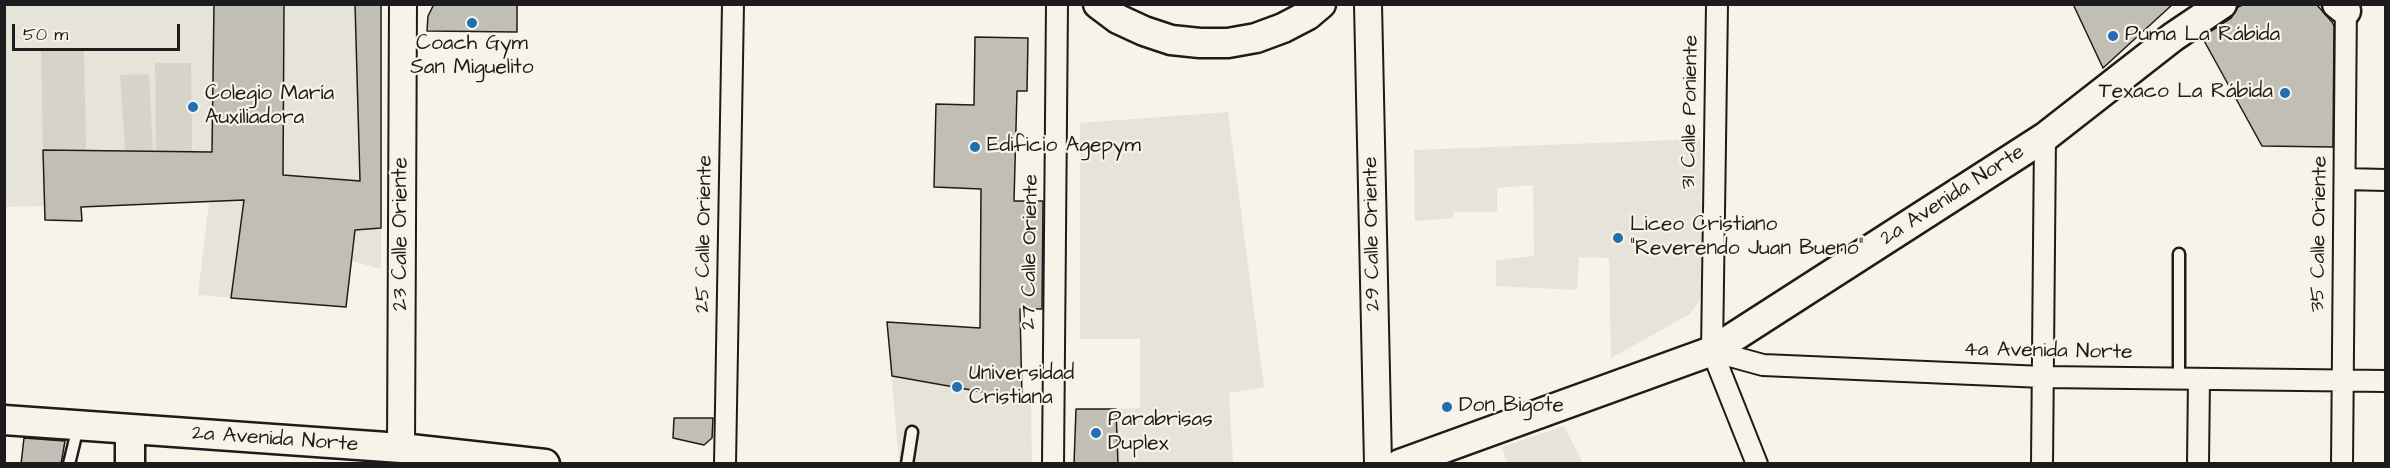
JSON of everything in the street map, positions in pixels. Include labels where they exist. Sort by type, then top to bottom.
[{"type":"main road","points":[[1098,4],[1118,19],[1171,40],[1228,43],[1256,38],[1283,28],[1308,15],[1321,4]]},
{"type":"main road","name":"2a Avenida Norte","points":[[1400,464],[1712,351],[2045,137],[2214,7]]},
{"type":"main road","name":"2a Avenida Norte","points":[[4,420],[401,456],[545,464]]},
{"type":"main road","points":[[130,430],[130,464]]},
{"type":"street","name":"23 Calle Oriente","points":[[401,456],[403,4]]},
{"type":"street","name":"25 Calle Oriente","points":[[725,464],[734,4]]},
{"type":"street","name":"27 Calle Oriente","points":[[1053,464],[1057,4]]},
{"type":"street","name":"29 Calle Oriente","points":[[1368,4],[1378,464]]},
{"type":"street","name":"31 Calle Poniente","points":[[1717,4],[1712,351],[1757,464]]},
{"type":"street","name":"35 Calle Oriente","points":[[2342,464],[2345,179],[2343,7]]},
{"type":"street","points":[[2042,464],[2045,137]]},
{"type":"street","points":[[2345,179],[2385,180]]},
{"type":"street","name":"4a Avenida Norte","points":[[1712,351],[1763,365],[2043,377],[2385,381]]},
{"type":"street","points":[[2198,464],[2199,379]]},
{"type":"lane","points":[[2179,254],[2179,379]]},
{"type":"lane","points":[[69,464],[78,427]]},
{"type":"lane","points":[[907,464],[912,432]]},
{"type":"shaded area","name":"Colegio María Auxiliadora","points":[[4,5],[381,5],[381,269],[352,261],[346,307],[198,295],[209,202],[81,206],[82,221],[45,220],[44,206],[5,207]]},
{"type":"shaded area","points":[[41,48],[84,48],[86,150],[43,149]]},
{"type":"shaded area","points":[[155,63],[191,63],[192,151],[156,151]]},
{"type":"shaded area","points":[[149,74],[153,151],[125,150],[120,75]]},
{"type":"shaded area","points":[[1228,112],[1264,387],[1229,393],[1233,463],[1118,463],[1116,409],[1140,408],[1140,339],[1080,339],[1080,123]]},
{"type":"shaded area","name":"Liceo Cristiano \"Reverendo Juan Bueno\"","points":[[1701,139],[1702,289],[1699,301],[1690,314],[1611,358],[1609,258],[1579,257],[1577,290],[1496,286],[1496,260],[1534,256],[1533,185],[1497,188],[1497,212],[1454,212],[1453,218],[1415,221],[1414,150]]},
{"type":"shaded area","name":"Universidad Cristiana","points":[[887,322],[1020,331],[1022,399],[1031,402],[1032,463],[899,463]]},
{"type":"shaded area","points":[[1564,426],[1583,463],[1507,463],[1502,447]]},
{"type":"building","points":[[214,4],[284,4],[283,175],[360,181],[355,4],[381,4],[381,228],[355,230],[346,307],[231,298],[244,200],[81,207],[82,221],[45,220],[43,150],[212,152]]},
{"type":"building","name":"Coach Gym San Miguelito","points":[[434,4],[517,4],[517,32],[427,31],[428,16]]},
{"type":"building","name":"Puma La Rábida","points":[[2073,4],[2173,4],[2103,68]]},
{"type":"building","name":"Texaco La Rábida","points":[[2245,4],[2316,4],[2332,22],[2334,26],[2333,147],[2262,146],[2202,37],[2231,18],[2238,7]]},
{"type":"building","points":[[975,37],[1028,38],[1027,91],[1017,91],[1014,201],[1043,201],[1042,309],[1020,309],[1022,399],[892,376],[887,322],[980,328],[981,189],[934,187],[936,104],[974,105]]},
{"type":"building","name":"Parabrisas Duplex","points":[[1076,409],[1116,409],[1118,464],[1074,464]]},
{"type":"building","points":[[674,418],[713,418],[712,438],[704,445],[673,438]]},
{"type":"building","points":[[24,438],[65,441],[61,464],[21,464]]},
{"type":"place","name":"Coach Gym San Miguelito","points":[[472,23]]},
{"type":"place","name":"Puma La Rábida","points":[[2113,36]]},
{"type":"place","name":"Texaco La Rábida","points":[[2285,93]]},
{"type":"place","name":"Colegio María Auxiliadora","points":[[193,107]]},
{"type":"place","name":"Edificio Agepym","points":[[975,147]]},
{"type":"place","name":"Liceo Cristiano \"Reverendo Juan Bueno\"","points":[[1618,238]]},
{"type":"place","name":"Universidad Cristiana","points":[[957,387]]},
{"type":"place","name":"Don Bigote","points":[[1447,407]]},
{"type":"place","name":"Parabrisas Duplex","points":[[1096,433]]}]
